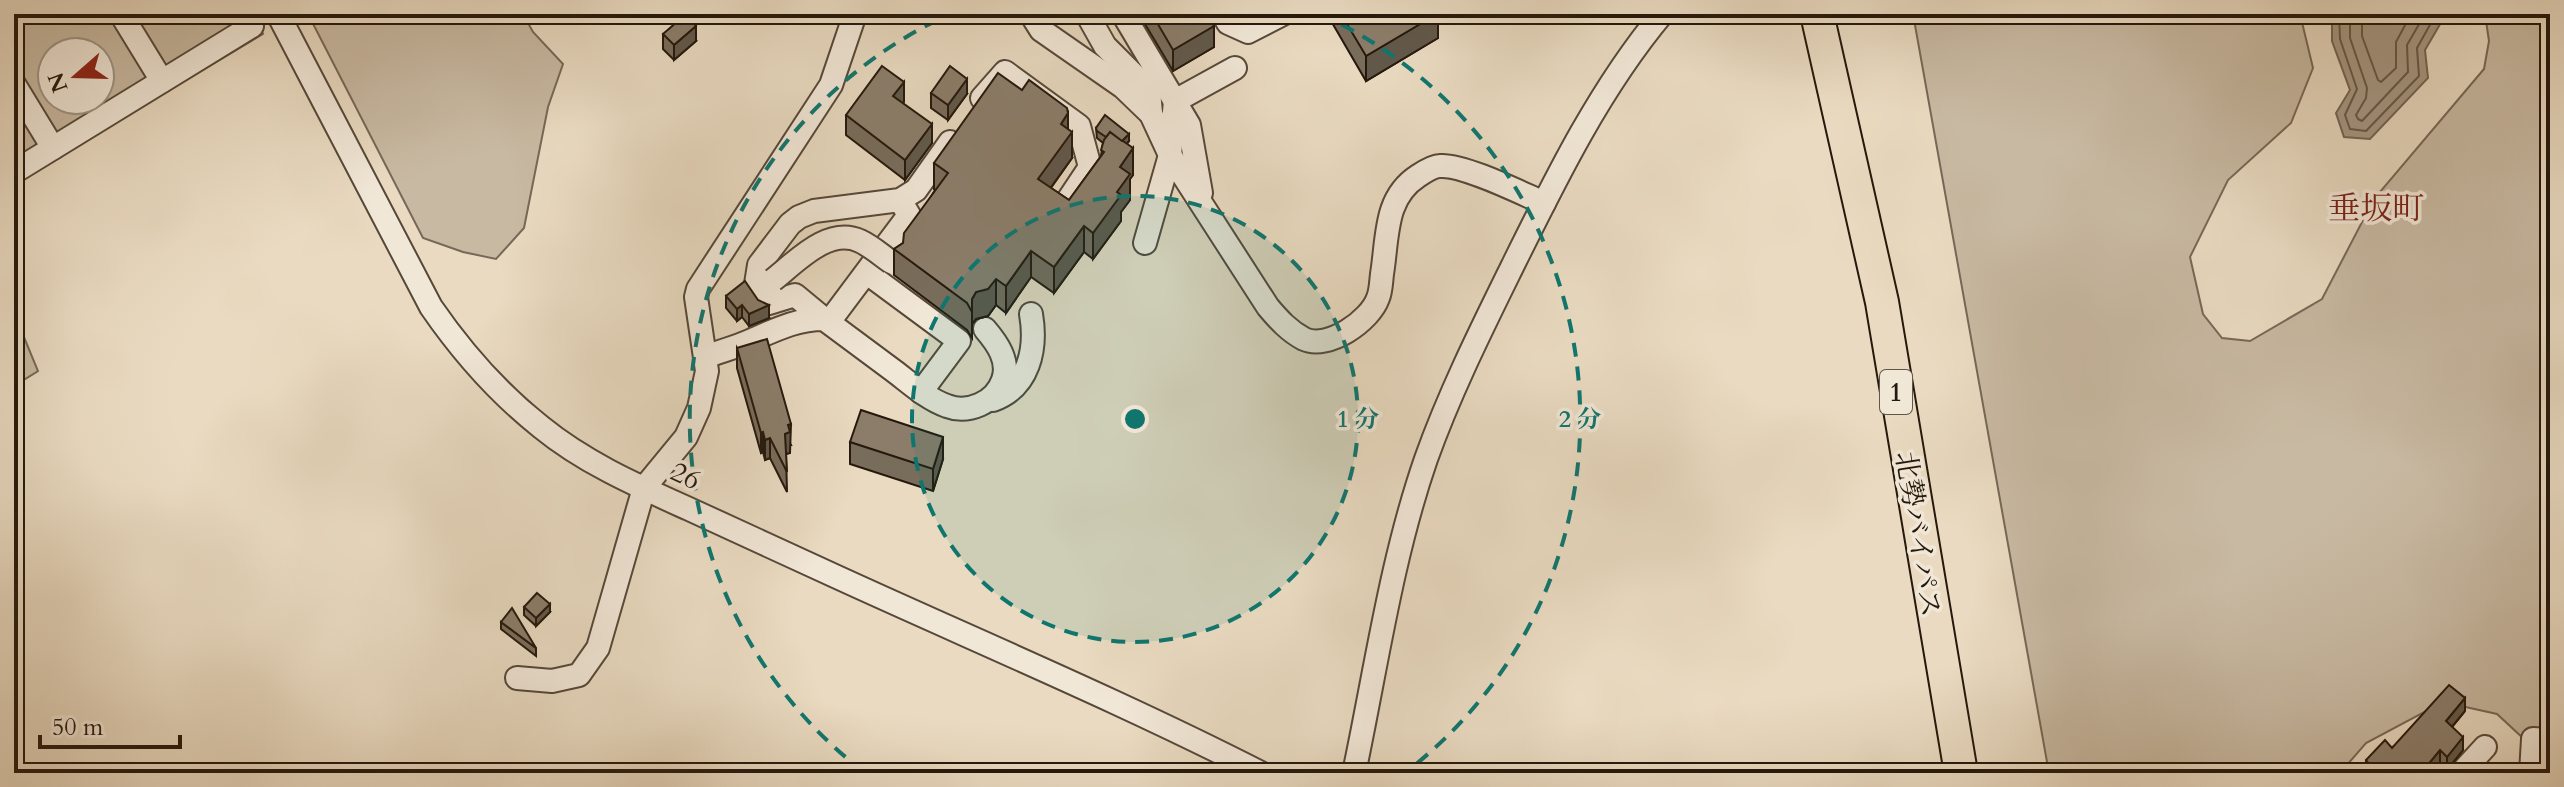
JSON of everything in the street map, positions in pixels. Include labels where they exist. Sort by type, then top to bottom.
[{"type":"highway","name":"北勢バイパス","points":[[1817,14],[1882,302],[1961,773]]},
{"type":"street","points":[[121,14],[162,81]]},
{"type":"street","points":[[14,172],[252,26],[246,14]]},
{"type":"street","name":"26","points":[[278,14],[418,284],[453,340],[496,387],[541,428],[581,455],[644,488],[1076,683],[1261,773]]},
{"type":"street","points":[[517,678],[552,681],[579,675],[598,648],[644,488],[686,437],[699,408],[707,371],[696,297],[698,289],[831,85],[855,14]]},
{"type":"street","points":[[1031,14],[1041,30],[1123,87],[1151,114]]},
{"type":"street","points":[[1087,14],[1105,46],[1149,90],[1151,114],[1170,155],[1268,307],[1284,326],[1307,341],[1349,332],[1367,316],[1379,298],[1393,204],[1406,184],[1424,172],[1440,166],[1472,173],[1544,203]]},
{"type":"street","points":[[1110,14],[1148,56]]},
{"type":"street","points":[[1123,14],[1189,125],[1203,204]]},
{"type":"street","points":[[1223,14],[1228,23],[1248,32],[1283,14]]},
{"type":"street","points":[[1354,773],[1400,548],[1426,460],[1464,364],[1544,203],[1599,103],[1641,38],[1662,14]]},
{"type":"street","points":[[1175,101],[1235,68]]},
{"type":"street","points":[[891,262],[857,239],[843,237],[816,246],[766,286],[756,284],[759,265],[790,224],[799,217],[814,211],[900,200],[916,190],[984,94],[1005,72],[1079,126],[1090,167],[1068,200]]},
{"type":"street","points":[[14,84],[53,148]]},
{"type":"street","points":[[1145,243],[1170,155],[1175,101]]},
{"type":"street","points":[[826,320],[867,273],[909,215],[900,200]]},
{"type":"street","points":[[867,273],[959,341],[921,392]]},
{"type":"street","points":[[766,286],[769,303],[795,295],[921,392],[961,409],[985,403],[1014,389],[1028,369],[1033,324],[1031,314]]},
{"type":"street","points":[[705,357],[782,326],[810,319],[826,320]]},
{"type":"street","points":[[985,329],[996,342],[1004,369],[1003,380],[985,403]]},
{"type":"street","points":[[2531,773],[2533,739],[2550,740]]},
{"type":"street","points":[[2461,773],[2485,747]]},
{"type":"shaded area","points":[[14,14],[252,14],[263,34],[14,183]]},
{"type":"shaded area","points":[[308,14],[523,14],[533,32],[563,64],[548,107],[524,228],[496,259],[423,238]]},
{"type":"shaded area","points":[[1913,14],[2300,14],[2313,68],[2291,123],[2228,180],[2190,257],[2203,314],[2222,338],[2250,341],[2322,299],[2374,199],[2484,69],[2489,41],[2485,14],[2550,14],[2550,754],[2539,753],[2497,714],[2443,702],[2366,743],[2340,773],[2049,773]]},
{"type":"shaded area","points":[[14,313],[38,371],[14,386]]},
{"type":"water","points":[[2332,14],[2446,14],[2425,50],[2428,78],[2370,139],[2344,137],[2336,113],[2350,90],[2332,41]]},
{"type":"building","points":[[686,14],[696,26],[674,45],[663,34]]},
{"type":"building","points":[[1152,14],[1206,14],[1214,26],[1173,50]]},
{"type":"building","points":[[1341,14],[1437,14],[1366,56]]},
{"type":"building","points":[[882,66],[904,82],[893,96],[932,124],[905,160],[846,115]]},
{"type":"building","points":[[950,66],[967,79],[948,105],[931,93]]},
{"type":"building","points":[[998,73],[1022,90],[1029,80],[1067,108],[1068,113],[1061,124],[1072,132],[1038,179],[1069,200],[1104,152],[1101,150],[1104,140],[1110,132],[1133,148],[1120,167],[1130,174],[1117,192],[1121,195],[1093,233],[1084,226],[1054,267],[1031,251],[1006,286],[996,279],[988,289],[976,292],[972,299],[972,312],[967,303],[894,249],[903,243],[904,233],[948,173],[934,163]]},
{"type":"building","points":[[1105,115],[1129,134],[1122,141],[1110,132],[1106,137],[1097,131]]},
{"type":"building","points":[[745,281],[758,300],[769,305],[749,314],[742,305],[737,309],[726,296]]},
{"type":"building","points":[[767,339],[791,424],[788,425],[790,432],[785,434],[787,472],[770,438],[765,440],[761,433],[737,348]]},
{"type":"building","points":[[861,410],[943,437],[933,469],[850,442]]},
{"type":"building","points":[[537,593],[550,604],[536,618],[524,607]]},
{"type":"building","points":[[512,608],[536,648],[501,622]]},
{"type":"building","points":[[2449,685],[2465,698],[2446,721],[2463,737],[2447,757],[2440,750],[2421,773],[2367,773],[2370,765],[2366,760],[2385,740],[2392,748]]},
{"type":"district","name":"垂坂町","points":[[2376,208]]}]
